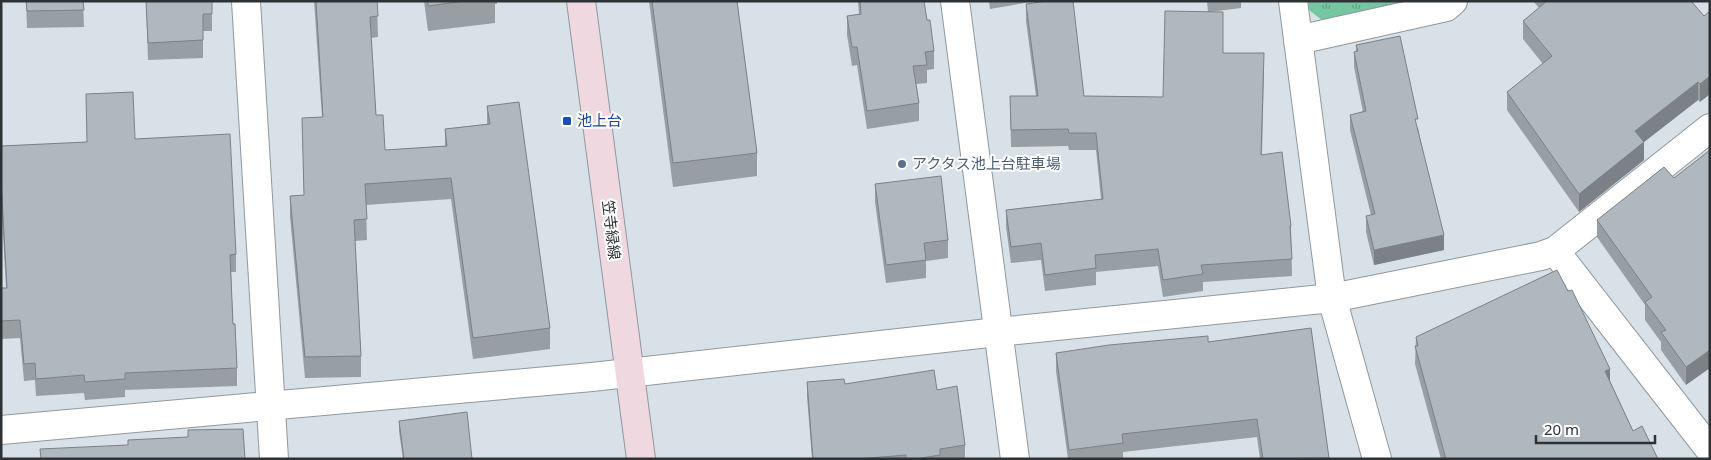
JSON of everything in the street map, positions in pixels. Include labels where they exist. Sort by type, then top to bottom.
[{"type":"street","points":[[246,1],[274,459]]},
{"type":"street","name":"笠寺緑線","points":[[581,1],[641,459]]},
{"type":"street","points":[[954,1],[1015,459]]},
{"type":"street","points":[[1293,1],[1332,298],[1377,459]]},
{"type":"street","points":[[1298,40],[1446,7],[1453,1]]},
{"type":"street","points":[[1,430],[629,372],[1332,298],[1541,256],[1555,251],[1710,128]]},
{"type":"street","points":[[1555,251],[1710,450]]},
{"type":"green space","points":[[1308,1],[1428,1],[1327,24],[1309,10]]},
{"type":"building","points":[[26,1],[83,1],[84,10],[27,11]]},
{"type":"building","points":[[146,1],[212,1],[212,14],[203,14],[203,40],[148,43]]},
{"type":"building","points":[[316,1],[377,1],[378,16],[370,17],[376,115],[383,115],[385,150],[447,146],[445,129],[490,124],[487,106],[519,102],[550,328],[473,338],[451,178],[365,184],[367,219],[354,220],[361,356],[305,357],[290,196],[304,195],[302,118],[323,117]]},
{"type":"building","points":[[428,1],[464,1],[428,6]]},
{"type":"building","points":[[652,1],[737,1],[757,153],[673,163]]},
{"type":"building","points":[[860,1],[924,1],[927,20],[930,20],[934,51],[925,52],[927,65],[913,66],[919,103],[867,111],[857,47],[852,47],[847,16],[861,14]]},
{"type":"building","points":[[1047,1],[1073,1],[1084,96],[1163,97],[1165,11],[1223,12],[1223,53],[1264,53],[1261,155],[1282,152],[1291,226],[1292,259],[1201,265],[1203,274],[1163,280],[1158,249],[1095,255],[1096,268],[1045,275],[1041,243],[1011,247],[1006,210],[1103,199],[1096,133],[1069,133],[1068,129],[1011,130],[1010,96],[1038,96],[1026,4]]},
{"type":"building","points":[[1547,1],[1691,1],[1704,16],[1710,11],[1710,76],[1700,84],[1698,82],[1635,131],[1644,142],[1579,194],[1507,92],[1552,56],[1523,21]]},
{"type":"building","points":[[1400,36],[1418,119],[1415,119],[1444,235],[1374,250],[1366,216],[1375,214],[1350,115],[1366,111],[1354,52],[1358,51],[1356,45]]},
{"type":"building","points":[[133,92],[135,139],[230,134],[236,254],[230,255],[237,368],[125,373],[125,379],[85,382],[84,375],[36,379],[35,363],[24,364],[20,320],[1,321],[1,288],[7,288],[1,146],[87,142],[86,94]]},
{"type":"building","points":[[1710,150],[1710,350],[1686,367],[1661,332],[1666,330],[1645,302],[1652,297],[1597,220],[1664,167],[1674,178]]},
{"type":"building","points":[[941,176],[948,240],[924,243],[926,260],[886,265],[875,184]]},
{"type":"building","points":[[1557,270],[1568,291],[1572,290],[1610,369],[1605,371],[1633,431],[1642,426],[1658,459],[1446,459],[1415,346],[1418,346],[1416,337]]},
{"type":"building","points":[[1311,328],[1329,458],[1263,459],[1257,419],[1122,434],[1123,443],[1069,450],[1056,353],[1109,345],[1208,336],[1208,342]]},
{"type":"building","points":[[934,370],[937,390],[957,386],[965,445],[940,449],[940,455],[915,459],[906,459],[906,455],[857,459],[813,459],[807,382],[844,379],[845,384]]},
{"type":"building","points":[[467,412],[472,459],[404,459],[399,421]]},
{"type":"building","points":[[243,429],[245,459],[41,459],[40,449],[128,445],[128,440],[188,437],[188,430]]},
{"type":"place","name":"池上台","points":[[567,121]]},
{"type":"place","name":"アクタス池上台駐車場","points":[[902,164]]}]
